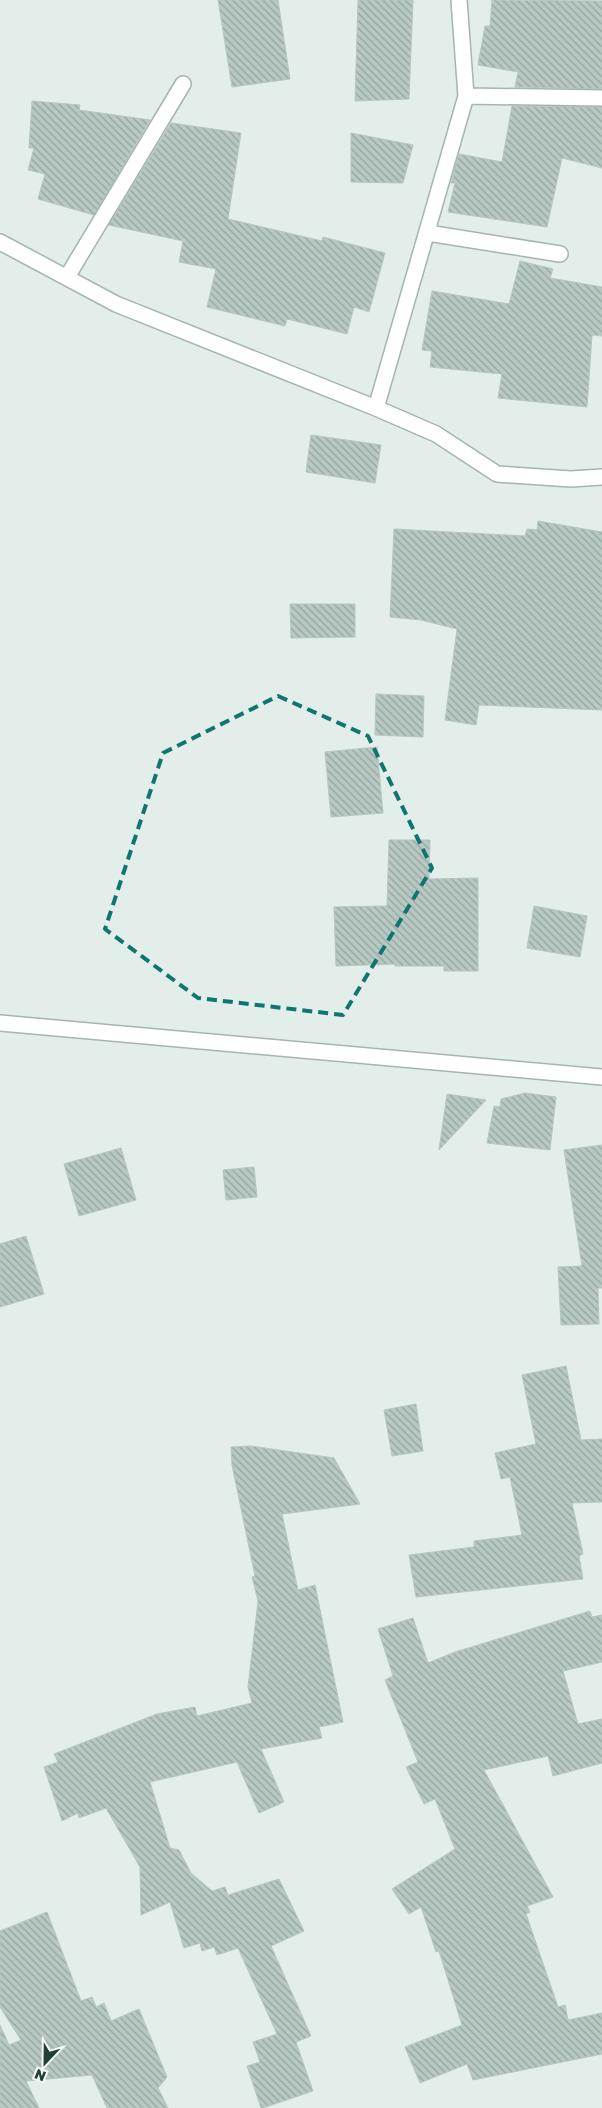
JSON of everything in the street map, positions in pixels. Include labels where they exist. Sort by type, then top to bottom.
[{"type":"street","points":[[376,408],[466,96],[459,0]]},
{"type":"street","points":[[67,277],[183,84]]},
{"type":"street","points":[[466,96],[602,98]]},
{"type":"street","points":[[428,233],[560,254]]},
{"type":"street","points":[[0,242],[116,304],[376,408],[436,434],[497,474],[571,479],[602,477]]},
{"type":"street","points":[[0,1023],[602,1077]]},
{"type":"highlighted area","points":[[278,696],[368,736],[432,868],[343,1015],[198,998],[105,929],[163,753]]},
{"type":"building","points":[[218,0],[278,0],[290,79],[232,87]]},
{"type":"building","points":[[358,0],[413,0],[409,99],[355,101]]},
{"type":"building","points":[[492,0],[602,1],[602,89],[515,87],[518,72],[478,65],[485,26],[490,26]]},
{"type":"building","points":[[32,101],[80,105],[79,110],[150,120],[94,215],[38,199],[45,174],[28,170],[34,148],[29,148]]},
{"type":"building","points":[[512,106],[602,107],[602,168],[562,158],[547,227],[448,212],[455,183],[451,183],[459,154],[502,162]]},
{"type":"building","points":[[171,123],[241,133],[228,219],[322,241],[323,237],[385,253],[369,312],[354,307],[347,334],[287,319],[285,326],[207,307],[216,269],[179,262],[183,241],[109,225]]},
{"type":"building","points":[[351,133],[413,145],[403,183],[351,182]]},
{"type":"building","points":[[520,261],[553,269],[550,278],[602,287],[602,336],[592,335],[587,407],[498,398],[502,374],[430,367],[432,351],[422,350],[432,291],[509,304]]},
{"type":"building","points":[[311,435],[381,445],[375,483],[306,472]]},
{"type":"building","points":[[538,521],[602,532],[602,710],[479,705],[476,725],[445,720],[457,629],[421,620],[390,617],[394,529],[525,536],[527,529],[537,530]]},
{"type":"building","points":[[290,604],[355,604],[355,637],[291,638]]},
{"type":"building","points":[[376,694],[424,696],[423,737],[375,735]]},
{"type":"building","points":[[377,747],[383,813],[331,817],[325,752]]},
{"type":"building","points":[[389,840],[430,840],[429,879],[478,878],[478,971],[444,971],[444,966],[395,966],[395,964],[336,966],[334,907],[387,906]]},
{"type":"building","points":[[534,906],[587,916],[580,957],[527,948]]},
{"type":"building","points":[[525,1093],[556,1097],[550,1150],[487,1143],[494,1106],[500,1107],[501,1099]]},
{"type":"building","points":[[447,1094],[486,1100],[439,1150]]},
{"type":"building","points":[[602,1145],[602,1288],[598,1288],[599,1324],[561,1325],[558,1267],[582,1266],[564,1150]]},
{"type":"building","points":[[121,1148],[136,1200],[79,1216],[64,1164]]},
{"type":"building","points":[[254,1167],[257,1197],[226,1200],[223,1170]]},
{"type":"building","points":[[26,1236],[44,1294],[0,1307],[0,1244]]},
{"type":"building","points":[[566,1366],[581,1440],[602,1439],[602,1502],[572,1503],[583,1554],[579,1556],[583,1579],[416,1597],[409,1555],[474,1547],[474,1541],[522,1535],[510,1477],[501,1479],[495,1453],[536,1444],[522,1375]]},
{"type":"building","points":[[416,1404],[423,1451],[392,1456],[384,1410]]},
{"type":"building","points":[[251,1446],[334,1458],[360,1504],[282,1514],[298,1590],[315,1585],[343,1722],[319,1727],[322,1738],[261,1749],[284,1802],[259,1813],[237,1762],[150,1782],[170,1848],[179,1850],[191,1873],[212,1891],[225,1887],[228,1895],[279,1879],[304,1931],[271,1946],[311,2036],[296,2042],[313,2091],[263,2108],[261,2108],[247,2066],[260,2062],[253,2042],[277,2034],[238,1948],[217,1955],[214,1947],[202,1951],[200,1943],[184,1948],[170,1902],[141,1915],[140,1867],[106,1808],[79,1818],[78,1813],[62,1821],[44,1767],[58,1762],[54,1754],[157,1714],[195,1707],[197,1716],[252,1703],[248,1687],[258,1601],[252,1577],[255,1576],[232,1465],[231,1447]]},
{"type":"building","points":[[590,1611],[592,1617],[602,1615],[602,1662],[563,1671],[578,1724],[602,1719],[602,1763],[553,1776],[548,1756],[484,1770],[553,1897],[527,1906],[530,1912],[526,1914],[558,2007],[565,2005],[568,2020],[602,2013],[602,2054],[473,2080],[467,2064],[420,2083],[405,2047],[462,2025],[439,1951],[436,1952],[421,1907],[409,1914],[392,1889],[455,1849],[435,1799],[424,1804],[406,1767],[418,1762],[385,1680],[393,1676],[378,1629],[413,1618],[428,1663],[455,1652]]},
{"type":"building","points":[[47,1912],[81,2001],[92,1997],[96,2007],[104,2003],[111,2021],[139,2009],[167,2077],[158,2088],[168,2108],[107,2108],[92,2075],[26,2081],[39,2108],[0,2108],[0,2025],[9,2045],[21,2040],[0,2007],[0,1931]]}]
